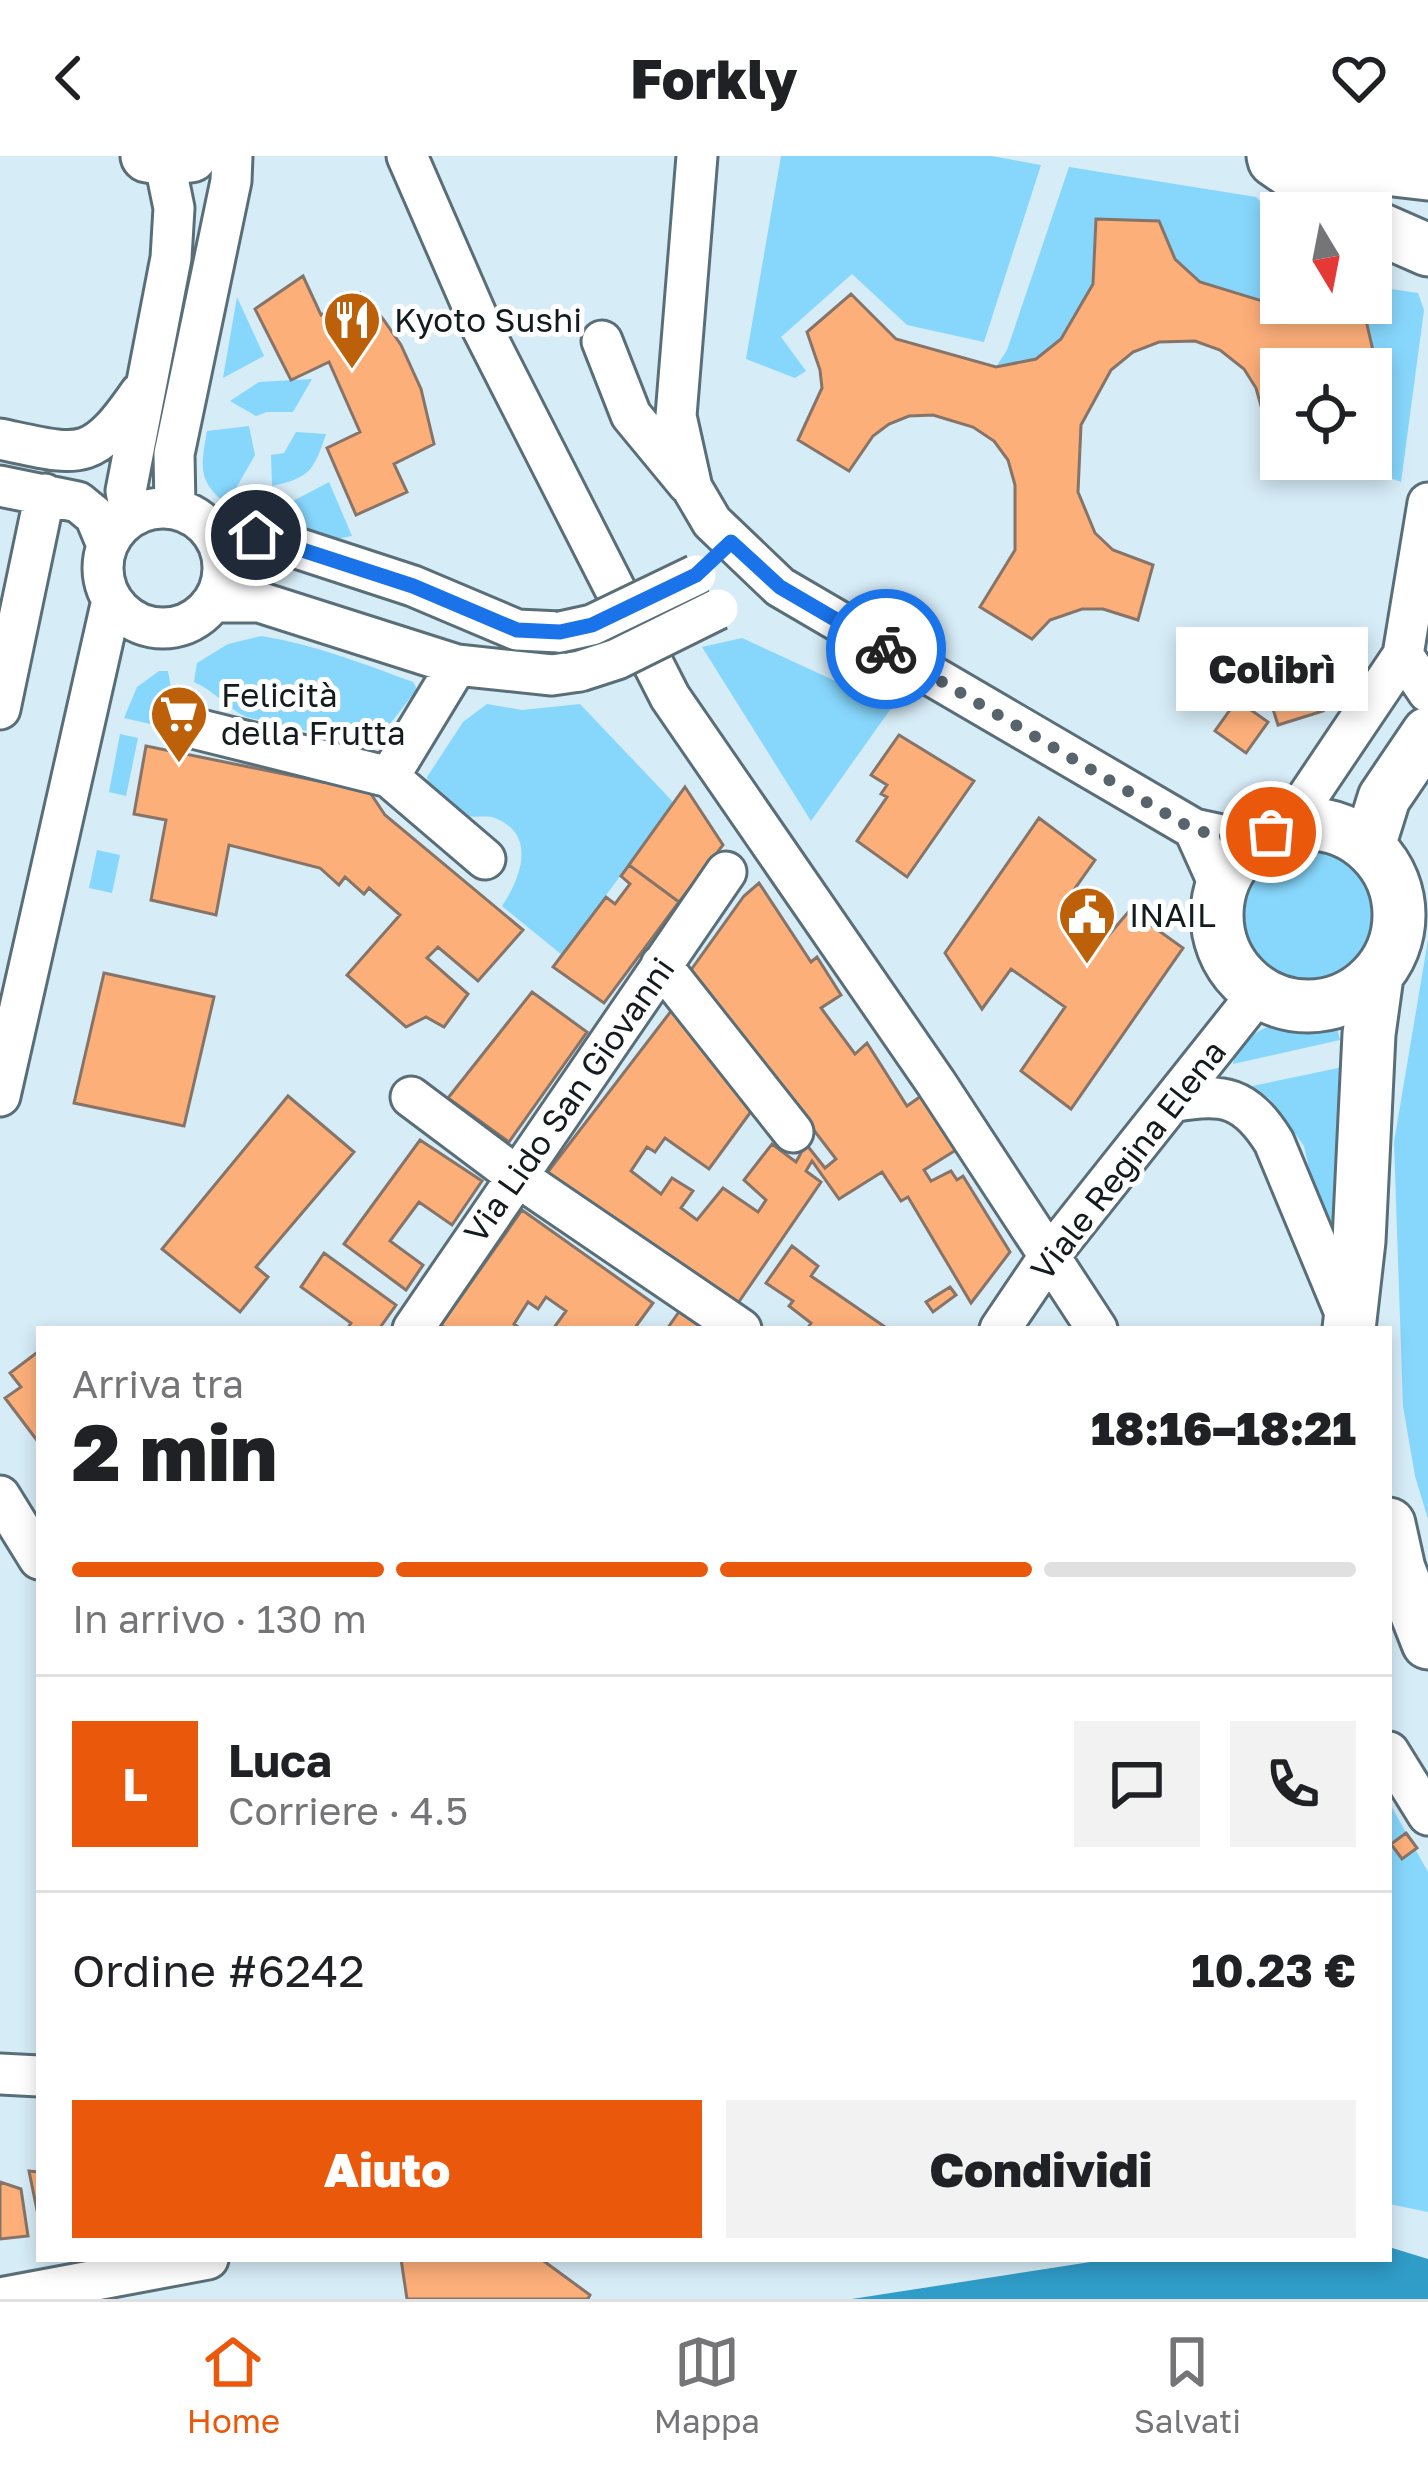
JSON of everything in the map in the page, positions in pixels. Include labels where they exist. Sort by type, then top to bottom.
[{"type":"main road","points":[[1270,156],[1428,174]]},
{"type":"main road","points":[[1270,156],[1321,192]]},
{"type":"main road","points":[[1392,234],[1428,250]]},
{"type":"main road","points":[[1365,1002],[1304,1006],[1259,992],[1238,973],[1223,947],[1217,918],[1221,889],[1234,863],[1328,827],[1428,733]]},
{"type":"main road","points":[[1328,827],[1391,875],[1400,910],[1395,945],[1365,1002],[1359,1241],[1348,1324]]},
{"type":"main road","points":[[1392,1536],[1428,1643]]},
{"type":"street","points":[[175,508],[173,454],[231,181],[232,156]]},
{"type":"street","points":[[406,156],[482,328],[670,697],[1095,1326]]},
{"type":"street","points":[[692,488],[676,416],[697,156]]},
{"type":"street","points":[[119,530],[144,510],[175,508],[206,525],[217,539],[224,571],[214,602],[182,626],[162,628],[125,615],[112,600],[102,563],[119,530],[171,258],[174,208],[167,157]]},
{"type":"street","points":[[602,341],[631,415],[731,542],[763,574],[1194,830],[1328,827],[1403,655],[1428,503]]},
{"type":"street","points":[[0,439],[82,452],[102,442],[147,383]]},
{"type":"street","points":[[0,486],[78,502],[119,530]]},
{"type":"street","points":[[0,709],[45,494]]},
{"type":"street","points":[[217,539],[256,535],[413,586],[517,630],[560,632],[592,625],[696,575],[731,542]]},
{"type":"street","points":[[214,602],[259,602],[457,665],[552,675],[617,659],[718,609],[763,574]]},
{"type":"street","points":[[0,1096],[112,600]]},
{"type":"street","points":[[1403,655],[1428,692]]},
{"type":"street","points":[[389,777],[457,665]]},
{"type":"street","points":[[189,727],[389,777],[485,859]]},
{"type":"street","points":[[1194,830],[1221,889]]},
{"type":"street","name":"Via Lido San Giovanni","points":[[414,1326],[726,872]]},
{"type":"street","points":[[662,964],[793,1132]]},
{"type":"street","name":"Viale Regina Elena","points":[[1002,1326],[1051,1255],[1259,992]]},
{"type":"street","points":[[1173,1102],[1220,1096],[1238,1102],[1259,1118],[1274,1142],[1348,1324]]},
{"type":"street","points":[[411,1097],[515,1175],[737,1326]]},
{"type":"street","points":[[0,1496],[36,1554]]},
{"type":"street","points":[[1392,1757],[1428,1814]]},
{"type":"street","points":[[0,2074],[36,2076]]},
{"type":"street","points":[[0,2298],[192,2262]]},
{"type":"shaded area","points":[[781,156],[991,156],[1041,165],[984,342],[907,325],[852,274],[781,337],[806,371],[795,378],[746,359]]},
{"type":"shaded area","points":[[1069,167],[1260,201],[1260,300],[1200,282],[1175,259],[1159,221],[1097,219],[1093,284],[1061,339],[1036,359],[996,367],[1007,350]]},
{"type":"shaded area","points":[[1392,289],[1418,293],[1424,310],[1401,482],[1392,479],[1392,348],[1372,348],[1366,324],[1392,324]]},
{"type":"shaded area","points":[[237,297],[264,356],[223,378]]},
{"type":"shaded area","points":[[312,379],[293,412],[256,416],[230,401],[259,382]]},
{"type":"shaded area","points":[[249,426],[255,455],[227,504],[206,480],[207,431]]},
{"type":"shaded area","points":[[296,432],[326,434],[318,457],[294,480],[272,486],[271,455],[284,453]]},
{"type":"shaded area","points":[[329,482],[352,536],[327,541],[266,516],[266,505],[293,501]]},
{"type":"shaded area","points":[[261,636],[357,662],[413,682],[417,689],[380,737],[364,744],[246,717],[194,682],[197,663],[228,644]]},
{"type":"shaded area","points":[[742,638],[892,707],[811,821],[702,647]]},
{"type":"shaded area","points":[[159,671],[168,671],[171,688],[159,698],[150,724],[124,718],[137,687]]},
{"type":"shaded area","points":[[487,704],[522,710],[580,704],[674,803],[562,955],[502,906],[519,871],[517,835],[495,818],[462,814],[429,789],[427,777],[463,722]]},
{"type":"shaded area","points":[[120,734],[138,738],[126,796],[109,792]]},
{"type":"shaded area","points":[[97,850],[120,855],[112,893],[89,888]]},
{"type":"shaded area","points":[[1308,850],[1333,855],[1354,869],[1368,890],[1373,915],[1368,940],[1354,961],[1333,975],[1308,980],[1283,975],[1262,961],[1248,940],[1243,915],[1248,890],[1262,869],[1283,855]]},
{"type":"shaded area","points":[[1428,940],[1428,1519],[1403,1406],[1394,1142]]},
{"type":"shaded area","points":[[1296,1019],[1336,1024],[1340,1040],[1233,1064],[1249,1038]]},
{"type":"shaded area","points":[[1343,1067],[1340,1256],[1316,1199],[1304,1146],[1269,1098],[1243,1088]]},
{"type":"shaded area","points":[[1392,1807],[1428,1872],[1428,2212],[1392,2205]]},
{"type":"shaded area","points":[[1392,2248],[1428,2259],[1428,2299],[852,2299],[1091,2262],[1392,2262]]},
{"type":"building","points":[[1096,219],[1159,221],[1175,259],[1200,282],[1260,300],[1260,324],[1367,324],[1372,348],[1260,348],[1260,402],[1244,369],[1220,350],[1195,341],[1159,342],[1133,352],[1111,370],[1081,425],[1078,492],[1095,533],[1113,550],[1153,565],[1138,620],[1103,609],[1082,609],[1050,620],[1032,639],[980,607],[1015,550],[1015,485],[1008,460],[994,441],[973,427],[933,415],[909,416],[889,424],[873,436],[849,471],[798,440],[822,388],[807,332],[851,294],[896,339],[996,367],[1036,359],[1061,339],[1093,284]]},
{"type":"building","points":[[303,276],[321,315],[360,293],[383,319],[421,389],[434,444],[394,464],[407,492],[356,515],[327,448],[360,432],[329,362],[291,380],[255,309]]},
{"type":"building","points":[[1314,676],[1323,711],[1278,725],[1267,690]]},
{"type":"building","points":[[1237,700],[1268,722],[1246,753],[1215,731]]},
{"type":"building","points":[[899,735],[974,781],[907,877],[857,841],[887,797],[881,794],[887,785],[871,775]]},
{"type":"building","points":[[146,746],[323,782],[349,783],[369,791],[385,815],[523,930],[478,981],[438,947],[427,958],[468,994],[444,1027],[426,1017],[406,1027],[347,975],[400,915],[369,888],[364,894],[345,877],[339,885],[320,868],[229,845],[216,915],[151,900],[166,820],[134,814]]},
{"type":"building","points":[[685,787],[723,845],[679,902],[629,865]]},
{"type":"building","points":[[1039,818],[1095,860],[1064,904],[1108,936],[1130,910],[1183,948],[1071,1109],[1021,1071],[1065,1007],[1011,969],[982,1009],[945,953]]},
{"type":"building","points":[[629,865],[679,902],[604,1003],[553,967],[606,897],[615,904],[630,884],[621,876]]},
{"type":"building","points":[[759,883],[811,962],[817,957],[841,995],[821,1008],[855,1054],[867,1043],[907,1106],[921,1096],[964,1145],[924,1170],[931,1181],[951,1171],[957,1180],[963,1176],[1010,1252],[971,1303],[908,1197],[901,1201],[882,1172],[839,1199],[812,1161],[806,1171],[821,1182],[736,1306],[547,1173],[678,1002],[758,1102],[709,1169],[665,1138],[655,1152],[647,1147],[631,1171],[661,1194],[672,1178],[693,1191],[681,1208],[697,1220],[723,1188],[758,1212],[766,1200],[744,1180],[772,1144],[796,1162],[806,1144],[825,1168],[836,1159],[691,970],[744,896]]},
{"type":"building","points":[[104,973],[214,997],[184,1126],[74,1103]]},
{"type":"building","points":[[532,992],[587,1032],[509,1142],[448,1098]]},
{"type":"building","points":[[288,1096],[354,1152],[256,1267],[268,1277],[240,1312],[162,1249]]},
{"type":"building","points":[[420,1140],[482,1181],[452,1225],[419,1202],[390,1241],[423,1265],[406,1290],[344,1244]]},
{"type":"building","points":[[522,1210],[653,1303],[636,1326],[555,1326],[566,1311],[546,1297],[538,1309],[528,1302],[517,1326],[441,1325]]},
{"type":"building","points":[[792,1246],[818,1266],[811,1276],[884,1326],[809,1326],[789,1306],[793,1301],[766,1283]]},
{"type":"building","points":[[324,1253],[396,1305],[381,1326],[349,1326],[301,1287]]},
{"type":"building","points":[[950,1287],[956,1295],[933,1312],[926,1302]]},
{"type":"building","points":[[681,1309],[706,1326],[669,1326]]},
{"type":"building","points":[[36,1353],[36,1439],[5,1398],[21,1387],[10,1373]]},
{"type":"building","points":[[1406,1833],[1417,1848],[1402,1859],[1392,1843]]},
{"type":"building","points":[[29,2171],[36,2172],[36,2205]]},
{"type":"building","points":[[0,2182],[21,2189],[28,2236],[0,2239]]},
{"type":"building","points":[[401,2262],[545,2262],[590,2295],[588,2299],[407,2299]]},
{"type":"way so far","points":[[886,649],[1194,830],[1254,842],[1271,832]]},
{"type":"place","name":"Kyoto Sushi","points":[[352,371]]},
{"type":"place","name":"Felicità della Frutta","points":[[179,765]]},
{"type":"place","name":"Colibrì","points":[[1271,832]]},
{"type":"place","name":"INAIL","points":[[1087,966]]},
{"type":"route","points":[[256,535],[413,586],[517,630],[560,632],[592,625],[696,575],[731,542],[780,587],[886,649]]}]
